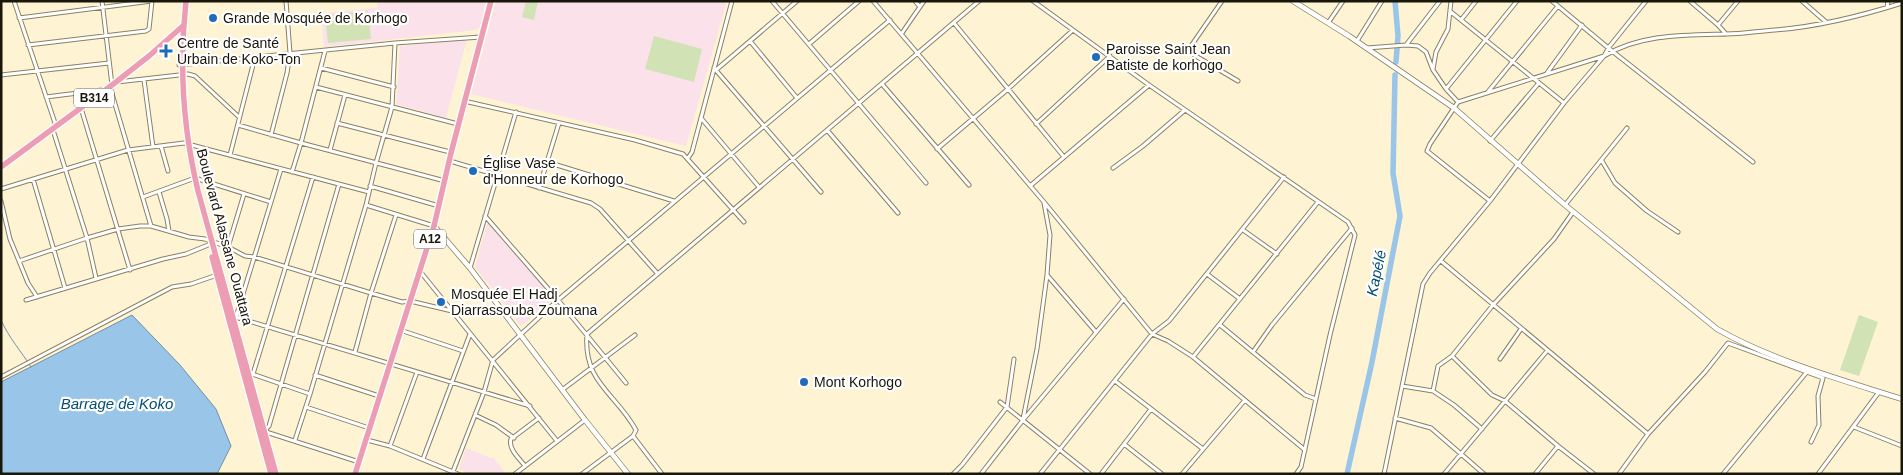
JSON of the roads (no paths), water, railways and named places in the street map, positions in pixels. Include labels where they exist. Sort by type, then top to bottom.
[{"type":"main road","name":"Boulevard Alassane Ouattara","points":[[185,1],[182,26],[181,75],[186,144],[193,179],[219,275],[249,374],[271,474]]},
{"type":"main road","name":"A12","points":[[356,474],[434,226],[451,152],[491,1]]},
{"type":"main road","name":"B314","points":[[1,167],[111,86],[149,56],[182,26]]},
{"type":"main road","name":"Boulevard Alassane Ouattara","points":[[262,431],[276,474]]},
{"type":"street","points":[[14,1],[46,97],[96,278]]},
{"type":"street","points":[[102,1],[111,86],[151,226]]},
{"type":"street","points":[[19,18],[152,1],[149,29],[146,31],[28,45]]},
{"type":"street","points":[[271,135],[287,73],[290,53],[286,1]]},
{"type":"street","points":[[688,158],[692,152],[732,1]]},
{"type":"street","points":[[772,1],[926,183]]},
{"type":"street","points":[[715,69],[797,1]]},
{"type":"street","points":[[809,44],[859,1]]},
{"type":"street","points":[[873,1],[1044,202],[1152,334],[1168,341],[1193,357],[1305,450]]},
{"type":"street","points":[[915,1],[920,7]]},
{"type":"street","points":[[902,33],[924,1]]},
{"type":"street","points":[[583,474],[633,436],[636,430],[591,368],[586,354],[587,334],[979,1]]},
{"type":"street","points":[[1033,1],[1149,85],[1348,222],[1352,228],[1354,235],[1301,467],[1296,474]]},
{"type":"street","points":[[1222,1],[1192,46],[1191,51],[1194,55],[1238,81]]},
{"type":"street","points":[[1294,1],[1454,108],[1573,212],[1717,329],[1746,344],[1824,376]]},
{"type":"street","points":[[1328,23],[1343,1]]},
{"type":"street","points":[[1357,42],[1382,1]]},
{"type":"street","points":[[1406,45],[1440,1]]},
{"type":"street","points":[[1433,70],[1436,52],[1448,29],[1451,1]]},
{"type":"street","points":[[1461,20],[1476,1]]},
{"type":"street","points":[[1446,89],[1518,1]]},
{"type":"street","points":[[1552,1],[1612,51],[1754,162]]},
{"type":"street","points":[[1384,474],[1423,284],[1646,1]]},
{"type":"street","points":[[1718,25],[1738,1]]},
{"type":"street","points":[[1802,1],[1826,22]]},
{"type":"street","points":[[1887,7],[1888,1]]},
{"type":"street","points":[[1692,2],[1726,34]]},
{"type":"street","points":[[1490,200],[1427,151],[1458,102],[1604,56],[1612,51],[1643,41],[1673,35],[1726,34],[1797,28],[1902,3]]},
{"type":"street","points":[[1487,93],[1558,6]]},
{"type":"street","points":[[1451,12],[1538,84],[1564,103]]},
{"type":"street","points":[[452,473],[484,392],[493,360],[558,300],[890,20]]},
{"type":"street","points":[[954,22],[1064,157]]},
{"type":"street","points":[[1546,74],[1582,25]]},
{"type":"street","points":[[937,149],[1008,89],[1073,30]]},
{"type":"street","points":[[181,65],[395,43],[482,37]]},
{"type":"street","points":[[750,41],[797,98]]},
{"type":"street","points":[[295,440],[366,205],[392,107],[395,43]]},
{"type":"street","points":[[1366,48],[1418,46],[1426,52],[1433,70],[1458,102]]},
{"type":"street","points":[[292,172],[302,144],[325,51]]},
{"type":"street","points":[[1036,124],[1110,56]]},
{"type":"street","points":[[230,155],[255,57]]},
{"type":"street","points":[[1,75],[109,63]]},
{"type":"street","points":[[321,68],[394,87]]},
{"type":"street","points":[[715,69],[821,192]]},
{"type":"street","points":[[46,97],[188,74],[200,79],[239,117]]},
{"type":"street","points":[[144,80],[153,147]]},
{"type":"street","points":[[882,84],[969,185]]},
{"type":"street","points":[[1490,141],[1538,84]]},
{"type":"street","points":[[1030,186],[1149,85]]},
{"type":"street","points":[[316,87],[459,124]]},
{"type":"street","points":[[330,150],[345,95]]},
{"type":"street","points":[[464,101],[677,151],[688,158],[744,222]]},
{"type":"street","points":[[81,108],[130,270]]},
{"type":"street","points":[[1113,168],[1143,146],[1185,110]]},
{"type":"street","points":[[470,268],[516,112]]},
{"type":"street","points":[[701,118],[759,187]]},
{"type":"street","points":[[539,188],[559,122]]},
{"type":"street","points":[[337,123],[451,152]]},
{"type":"street","points":[[238,125],[302,144],[445,181]]},
{"type":"street","points":[[1565,205],[1627,128]]},
{"type":"street","points":[[827,130],[898,212]]},
{"type":"street","points":[[1,189],[128,150],[186,144],[369,192]]},
{"type":"street","points":[[161,146],[168,171]]},
{"type":"street","points":[[450,161],[591,203],[600,209],[657,274]]},
{"type":"street","points":[[1602,161],[1615,183],[1647,211],[1678,232]]},
{"type":"street","points":[[547,162],[674,201]]},
{"type":"street","points":[[281,169],[254,257],[232,317],[355,352],[530,406]]},
{"type":"street","points":[[1040,474],[1152,334],[1169,321],[1284,177]]},
{"type":"street","points":[[310,394],[282,383],[249,374],[268,328],[312,178]]},
{"type":"street","points":[[143,197],[193,179],[271,202]]},
{"type":"street","points":[[33,180],[65,288]]},
{"type":"street","points":[[262,431],[269,426],[314,276],[339,184]]},
{"type":"street","points":[[370,186],[439,206]]},
{"type":"street","points":[[159,192],[169,231]]},
{"type":"street","points":[[228,247],[244,194]]},
{"type":"street","points":[[1,201],[10,239],[28,283],[37,297]]},
{"type":"street","points":[[1022,420],[1037,349],[1047,275],[1050,235],[1044,202]]},
{"type":"street","points":[[1193,357],[1319,202]]},
{"type":"street","points":[[366,205],[434,226],[470,268],[519,335],[628,474]]},
{"type":"street","points":[[1433,391],[1438,366],[1452,356],[1493,304],[1554,239],[1573,212]]},
{"type":"street","points":[[355,352],[371,293],[396,215]]},
{"type":"street","points":[[485,216],[587,334],[626,383]]},
{"type":"street","points":[[19,261],[86,238],[118,230],[151,226],[228,247],[245,256],[254,257],[402,302],[410,301],[452,311]]},
{"type":"street","points":[[1254,352],[1278,317],[1352,228]]},
{"type":"street","points":[[1243,230],[1277,254]]},
{"type":"street","points":[[26,300],[96,278],[186,254],[211,242]]},
{"type":"street","points":[[1441,261],[1648,434]]},
{"type":"street","points":[[419,270],[557,441]]},
{"type":"street","points":[[1207,274],[1240,299]]},
{"type":"street","points":[[1,377],[172,287],[191,284],[219,275]]},
{"type":"street","points":[[1047,275],[1096,332]]},
{"type":"street","points":[[982,474],[1022,420],[1124,299]]},
{"type":"street","points":[[1220,325],[1305,395],[1316,399]]},
{"type":"street","points":[[1500,359],[1522,329]]},
{"type":"street","points":[[400,330],[463,351]]},
{"type":"street","points":[[423,459],[470,333]]},
{"type":"street","points":[[562,390],[636,335]]},
{"type":"street","points":[[1619,474],[1648,434],[1705,372],[1728,343],[1806,373],[1824,376],[1902,398]]},
{"type":"street","points":[[1444,474],[1547,351]]},
{"type":"street","points":[[1452,356],[1492,395],[1504,401],[1594,474]]},
{"type":"street","points":[[953,474],[1007,408],[1014,359]]},
{"type":"street","points":[[390,446],[417,372]]},
{"type":"street","points":[[1723,474],[1806,373]]},
{"type":"street","points":[[316,375],[380,397]]},
{"type":"street","points":[[1811,442],[1818,425],[1818,396],[1824,376]]},
{"type":"street","points":[[1115,381],[1203,449]]},
{"type":"street","points":[[1402,386],[1433,391],[1454,405],[1482,429]]},
{"type":"street","points":[[1818,474],[1879,391]]},
{"type":"street","points":[[1182,474],[1245,400]]},
{"type":"street","points":[[1000,402],[1090,474]]},
{"type":"street","points":[[306,407],[370,428]]},
{"type":"street","points":[[1101,474],[1151,409]]},
{"type":"street","points":[[475,415],[514,438]]},
{"type":"street","points":[[525,466],[510,446],[514,438],[539,418]]},
{"type":"street","points":[[1395,418],[1432,428],[1484,474]]},
{"type":"street","points":[[515,474],[521,472],[525,466],[585,420]]},
{"type":"street","points":[[1854,427],[1902,446]]},
{"type":"street","points":[[262,431],[359,462]]},
{"type":"street","points":[[633,436],[662,474]]},
{"type":"street","points":[[367,440],[390,446],[458,474]]},
{"type":"street","points":[[1124,444],[1162,474]]},
{"type":"street","points":[[1536,474],[1558,446]]},
{"type":"water","name":"Barrage de Koko","points":[[132,315],[180,365],[216,409],[231,446],[217,474],[1,474],[1,382]]},
{"type":"waterway","name":"Kapélé","points":[[1395,1],[1398,36],[1396,62]]},
{"type":"waterway","name":"Kapélé","points":[[1347,474],[1372,362],[1400,216],[1393,173],[1395,75]]},
{"type":"waterway","points":[[1,320],[11,339],[31,367]]},
{"type":"place","name":"Grande Mosquée de Korhogo","points":[[213,18]]},
{"type":"place","name":"Centre de Santé Urbain de Koko-Ton","points":[[166,51]]},
{"type":"place","name":"Paroisse Saint Jean Batiste de korhogo","points":[[1096,57]]},
{"type":"place","name":"Église Vase d'Honneur de Korhogo","points":[[473,171]]},
{"type":"place","name":"Mosquée El Hadj Diarrassouba Zoumana","points":[[441,302]]},
{"type":"place","name":"Mont Korhogo","points":[[804,382]]}]
